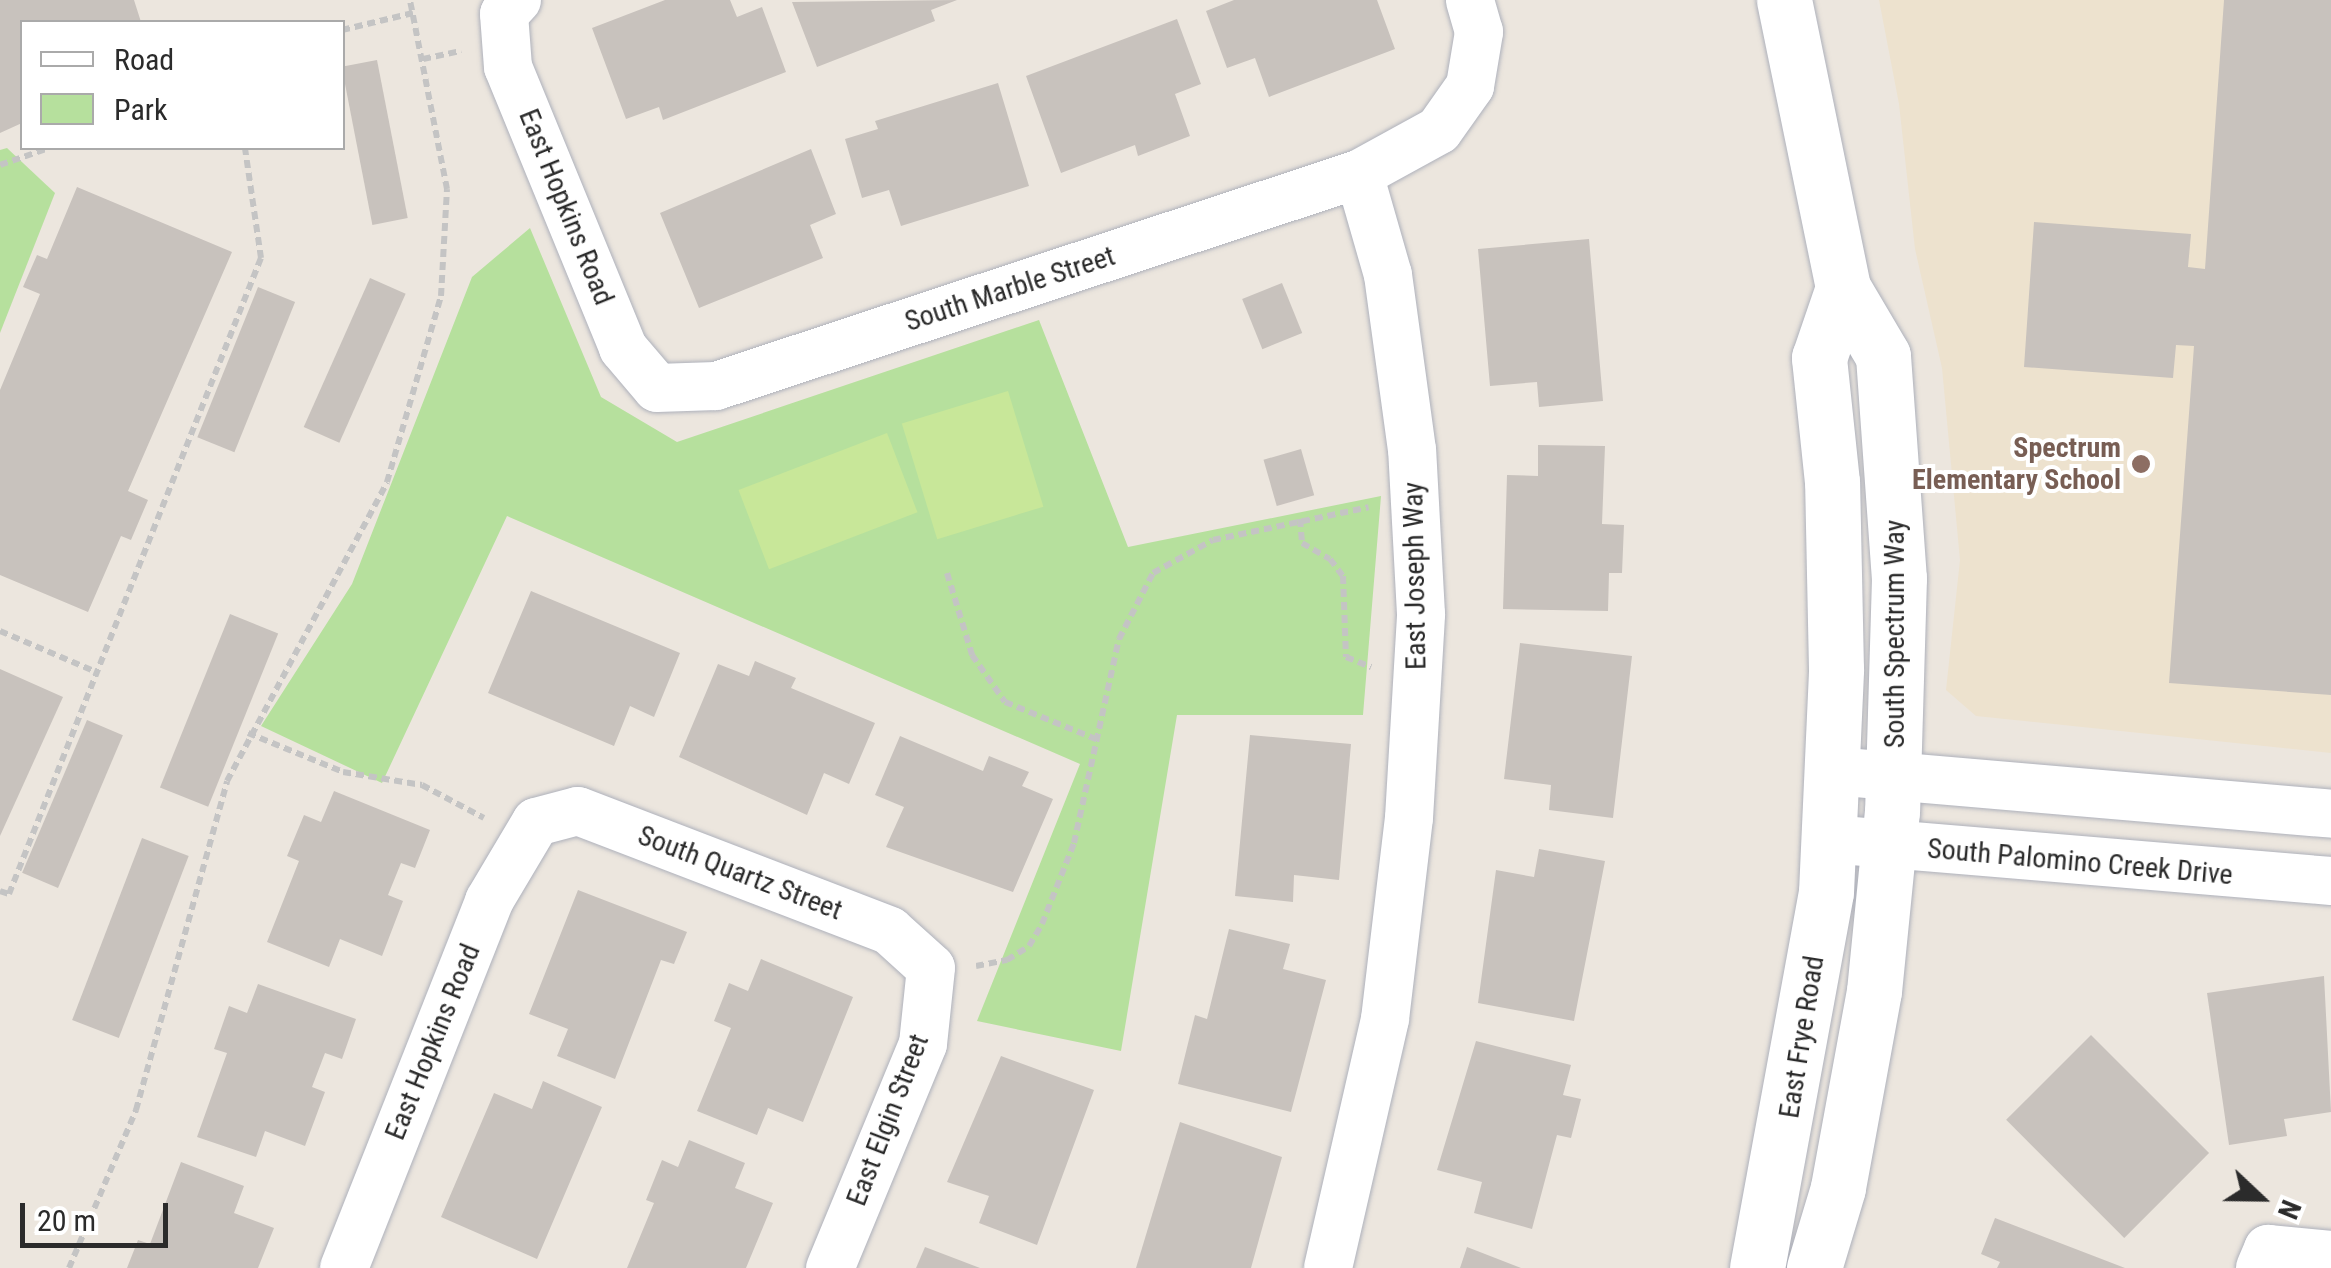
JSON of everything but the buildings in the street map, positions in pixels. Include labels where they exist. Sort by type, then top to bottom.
[{"type":"street","points":[[1359,174],[1439,130],[1470,86],[1479,32],[1470,0]]},
{"type":"street","name":"South Spectrum Way","points":[[1784,0],[1843,288],[1883,356],[1899,578],[1891,810]]},
{"type":"street","name":"East Hopkins Road","points":[[499,21],[508,66],[623,348],[658,388]]},
{"type":"street","name":"South Marble Street","points":[[658,388],[716,386],[1359,174]]},
{"type":"street","name":"East Joseph Way","points":[[1328,1268],[1385,1019],[1408,818],[1422,614],[1412,450],[1388,275],[1359,174]]},
{"type":"street","points":[[1832,805],[1832,501],[1819,358],[1843,288]]},
{"type":"street","name":"South Palomino Creek Drive","points":[[1832,805],[1891,810],[2331,881]]},
{"type":"street","name":"South Palomino Creek Drive","points":[[1832,805],[1891,810],[2331,814]]},
{"type":"street","name":"East Frye Road","points":[[1756,1268],[1796,1083],[1832,805]]},
{"type":"street","points":[[1814,1268],[1863,1069],[1891,810]]},
{"type":"street","name":"South Quartz Street","points":[[536,822],[578,811],[890,930],[950,968]]},
{"type":"street","name":"East Hopkins Road","points":[[344,1268],[489,902],[536,822]]},
{"type":"street","name":"East Elgin Street","points":[[830,1268],[923,1044],[950,968]]},
{"type":"street","points":[[2264,1259],[2331,1254]]},
{"type":"path","points":[[69,1268],[136,1110],[202,858],[248,733],[322,614],[387,482],[441,296],[446,188],[410,0]]},
{"type":"path","points":[[345,29],[414,13]]},
{"type":"path","points":[[423,59],[499,21]]},
{"type":"path","points":[[0,165],[42,150]]},
{"type":"path","points":[[0,891],[8,894],[261,258],[245,150]]},
{"type":"path","points":[[950,968],[1008,960],[1029,946],[1042,924],[1074,844],[1119,639],[1154,573],[1212,540],[1386,504]]},
{"type":"path","points":[[1300,519],[1302,543],[1330,559],[1343,576],[1346,658],[1358,666],[1390,668]]},
{"type":"path","points":[[947,573],[972,655],[1005,702],[1098,740]]},
{"type":"path","points":[[0,632],[96,672]]},
{"type":"path","points":[[248,733],[342,772],[422,785],[478,813]]},
{"type":"shaded area","name":"Spectrum Elementary School","points":[[1879,0],[2331,0],[2331,753],[1976,716],[1946,690],[1960,560],[1942,368],[1915,249],[1899,104]]},
{"type":"green space","points":[[7,148],[55,193],[0,333],[0,150]]},
{"type":"green space","points":[[530,228],[601,397],[677,442],[1039,320],[1128,547],[1381,496],[1363,715],[1177,715],[1121,1051],[977,1021],[1080,764],[507,516],[382,783],[261,726],[352,584],[472,277]]},
{"type":"green space","points":[[1008,391],[1043,507],[937,539],[902,423]]},
{"type":"green space","points":[[887,433],[917,512],[769,569],[739,490]]},
{"type":"place","name":"Spectrum Elementary School","points":[[2141,464]]}]
